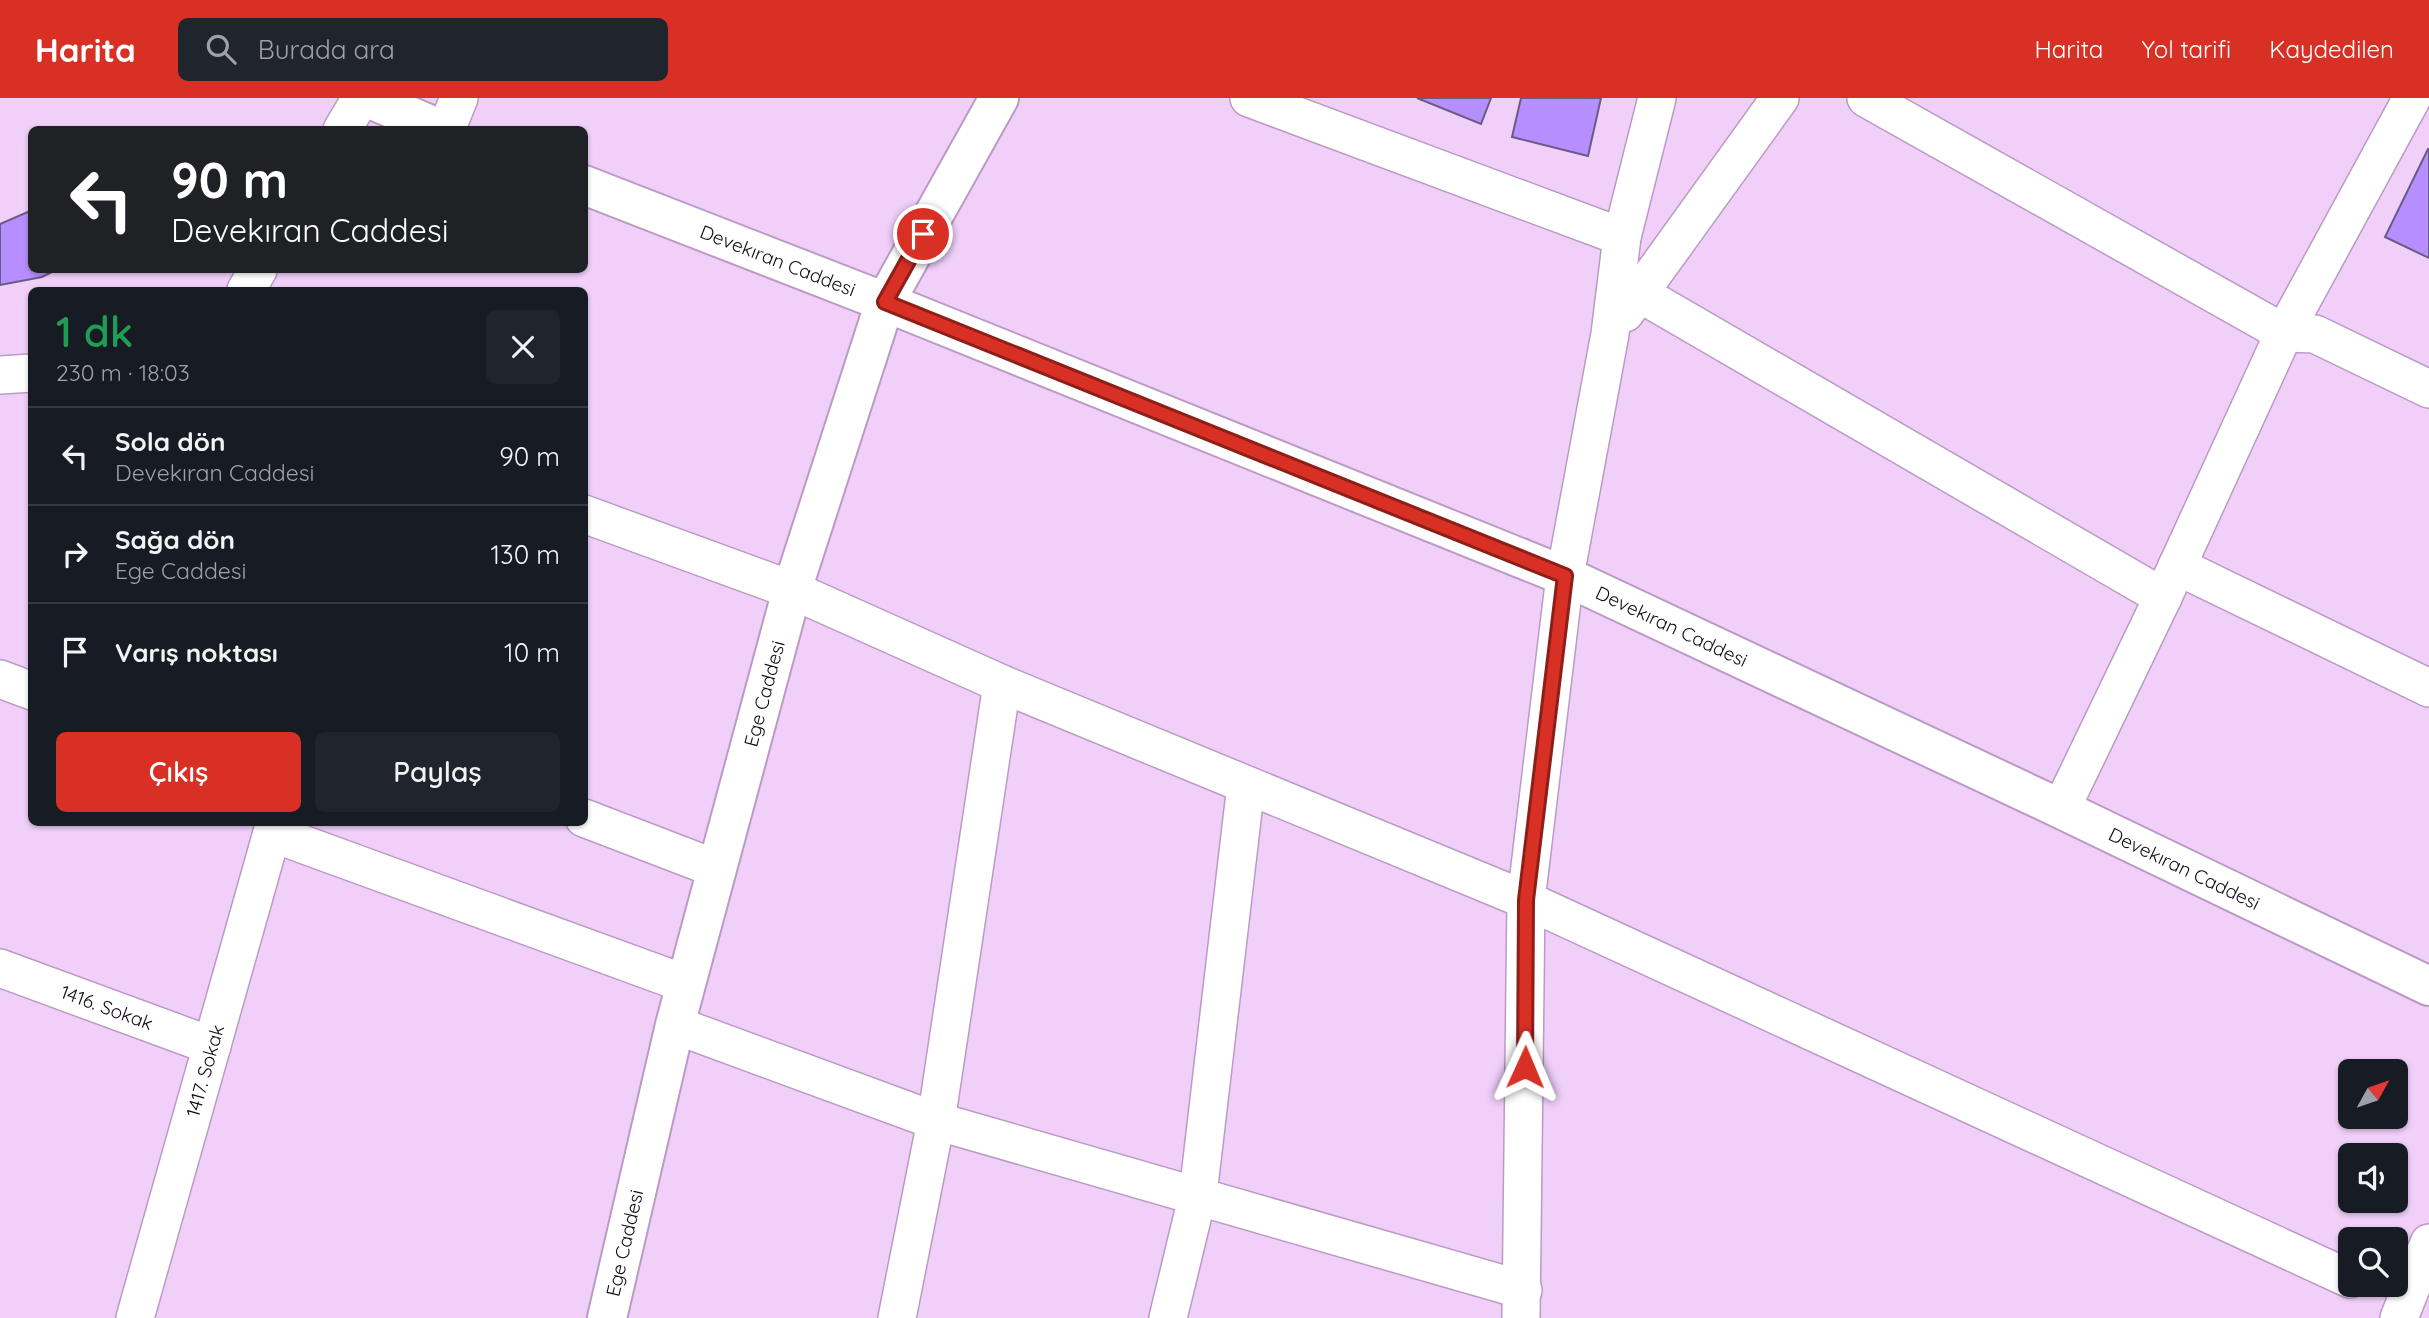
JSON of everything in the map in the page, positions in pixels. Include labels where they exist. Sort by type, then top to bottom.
[{"type":"street","points":[[344,126],[361,98]]},
{"type":"street","points":[[368,98],[434,126]]},
{"type":"street","points":[[446,126],[459,98]]},
{"type":"street","name":"Ege Caddesi","points":[[607,1318],[675,1025],[792,590],[885,302],[999,98]]},
{"type":"street","points":[[1249,98],[1622,237]]},
{"type":"street","points":[[675,1025],[936,1121],[1198,1194],[1522,1304],[1526,900],[1565,576],[1610,334],[1622,237],[1657,98]]},
{"type":"street","points":[[1610,334],[1780,98]]},
{"type":"street","points":[[1866,98],[2284,332],[2315,334],[2429,389]]},
{"type":"street","points":[[2061,808],[2170,582],[2284,332],[2412,98],[2429,105]]},
{"type":"street","name":"Devekıran Caddesi","points":[[588,187],[885,302],[1565,576],[2061,808],[2429,986]]},
{"type":"street","points":[[1639,293],[2170,582],[2429,688]]},
{"type":"street","points":[[0,375],[28,373]]},
{"type":"street","points":[[588,515],[792,590],[1002,684],[1526,900],[2338,1273]]},
{"type":"street","points":[[897,1318],[936,1121],[1002,684]]},
{"type":"street","points":[[1168,1318],[1198,1194],[1246,785]]},
{"type":"street","points":[[588,820],[717,869]]},
{"type":"street","points":[[274,827],[686,984]]},
{"type":"street","name":"1417. Sokak","points":[[135,1318],[274,827]]},
{"type":"street","name":"1416. Sokak","points":[[0,968],[212,1046]]},
{"type":"street","points":[[2380,1297],[2401,1311],[2429,1242]]},
{"type":"building","points":[[1417,98],[1491,98],[1481,124]]},
{"type":"building","points":[[1521,98],[1601,98],[1588,156],[1512,137]]},
{"type":"building","points":[[2429,149],[2429,258],[2385,237]]},
{"type":"building","points":[[28,212],[28,273],[50,273],[0,285],[0,224]]},
{"type":"route","points":[[923,234],[885,302],[1565,576],[1526,900],[1525,1067]]}]
